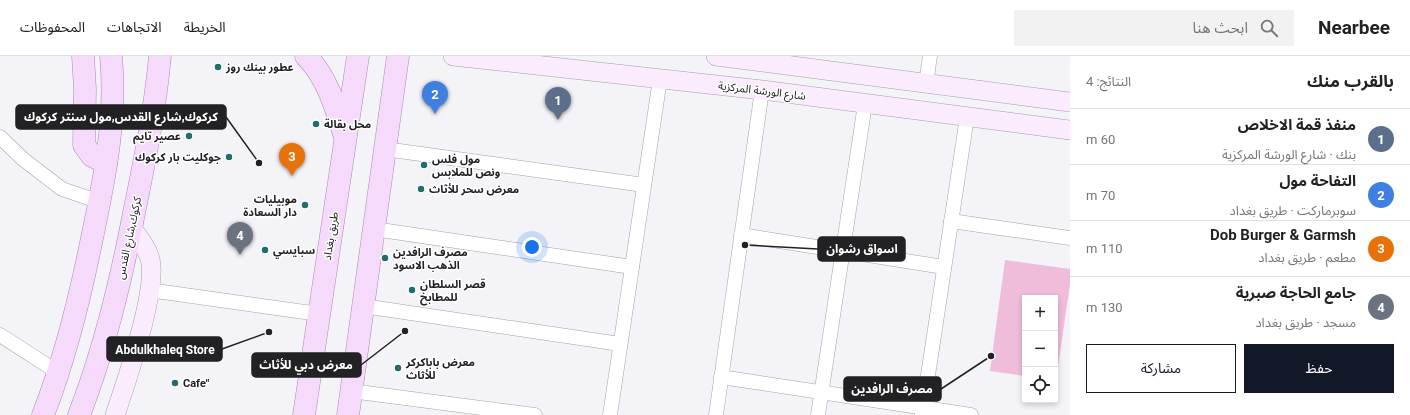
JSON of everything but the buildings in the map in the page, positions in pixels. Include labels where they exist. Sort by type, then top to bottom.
[{"type":"main road","points":[[83,56],[85,104],[84,145],[92,156],[106,163]]},
{"type":"main road","points":[[43,415],[59,373],[77,311],[100,202],[113,110],[111,56]]},
{"type":"main road","name":"كركوك,شارع القدس","points":[[79,415],[107,333],[131,227],[151,131],[160,56]]},
{"type":"main road","points":[[306,56],[321,76],[331,97],[346,140]]},
{"type":"main road","name":"طريق بغداد","points":[[304,415],[358,56]]},
{"type":"main road","points":[[348,415],[398,56]]},
{"type":"main road","name":"شارع الورشة المركزية","points":[[453,56],[762,90],[1070,130]]},
{"type":"main road","points":[[716,56],[1070,102]]},
{"type":"main road","points":[[115,415],[141,329],[149,290],[151,271],[150,258],[144,245],[131,227]]},
{"type":"street","points":[[926,84],[930,56]]},
{"type":"street","points":[[610,415],[660,79]]},
{"type":"street","points":[[716,415],[762,90]]},
{"type":"street","points":[[818,415],[865,104]]},
{"type":"street","points":[[923,411],[967,117]]},
{"type":"street","points":[[0,137],[24,160],[62,189],[100,202]]},
{"type":"street","points":[[385,149],[644,185]]},
{"type":"street","points":[[951,221],[1070,238]]},
{"type":"street","points":[[374,229],[632,266]]},
{"type":"street","points":[[741,235],[944,267]]},
{"type":"street","points":[[149,290],[319,314]]},
{"type":"street","points":[[363,306],[620,344]]},
{"type":"street","points":[[0,335],[59,373]]},
{"type":"street","points":[[721,377],[822,392],[923,411],[971,415]]},
{"type":"street","points":[[351,391],[535,415]]},
{"type":"shaded area","points":[[1005,260],[1070,269],[1070,284],[1058,366],[1058,295],[1022,295],[1022,376],[990,371]]},
{"type":"place","name":"عطور بينك روز","points":[[218,67]]},
{"type":"place","name":"التفاحة مول","points":[[435,114]]},
{"type":"place","name":"منفذ قمة الاخلاص","points":[[558,120]]},
{"type":"place","name":"محل بقالة","points":[[316,124]]},
{"type":"place","name":"عصير تايم","points":[[189,136]]},
{"type":"place","name":"جوكليت بار كركوك","points":[[229,157]]},
{"type":"place","name":"كركوك,شارع القدس,مول سنتر كركوك","points":[[259,163]]},
{"type":"place","name":"مول فلس ونص للملابس","points":[[424,165]]},
{"type":"place","name":"Dob Burger & Garmsh","points":[[292,176]]},
{"type":"place","name":"معرض سحر للأثاث","points":[[421,189]]},
{"type":"place","name":"موبيليات دار السعادة","points":[[305,205]]},
{"type":"place","name":"اسواق رشوان","points":[[745,245]]},
{"type":"place","name":"سبايسي","points":[[265,250]]},
{"type":"place","name":"جامع الحاجة صبرية","points":[[240,255]]},
{"type":"place","name":"مصرف الرافدين الذهب الاسود","points":[[385,258]]},
{"type":"place","name":"قصر السلطان للمطابخ","points":[[412,290]]},
{"type":"place","name":"معرض دبي للأثاث","points":[[405,331]]},
{"type":"place","name":"Abdulkhaleq Store","points":[[269,332]]},
{"type":"place","name":"مصرف الرافدين","points":[[991,356]]},
{"type":"place","name":"معرض باباكركر للأثاث","points":[[398,368]]},
{"type":"place","name":"Cafe\"","points":[[175,383]]}]
